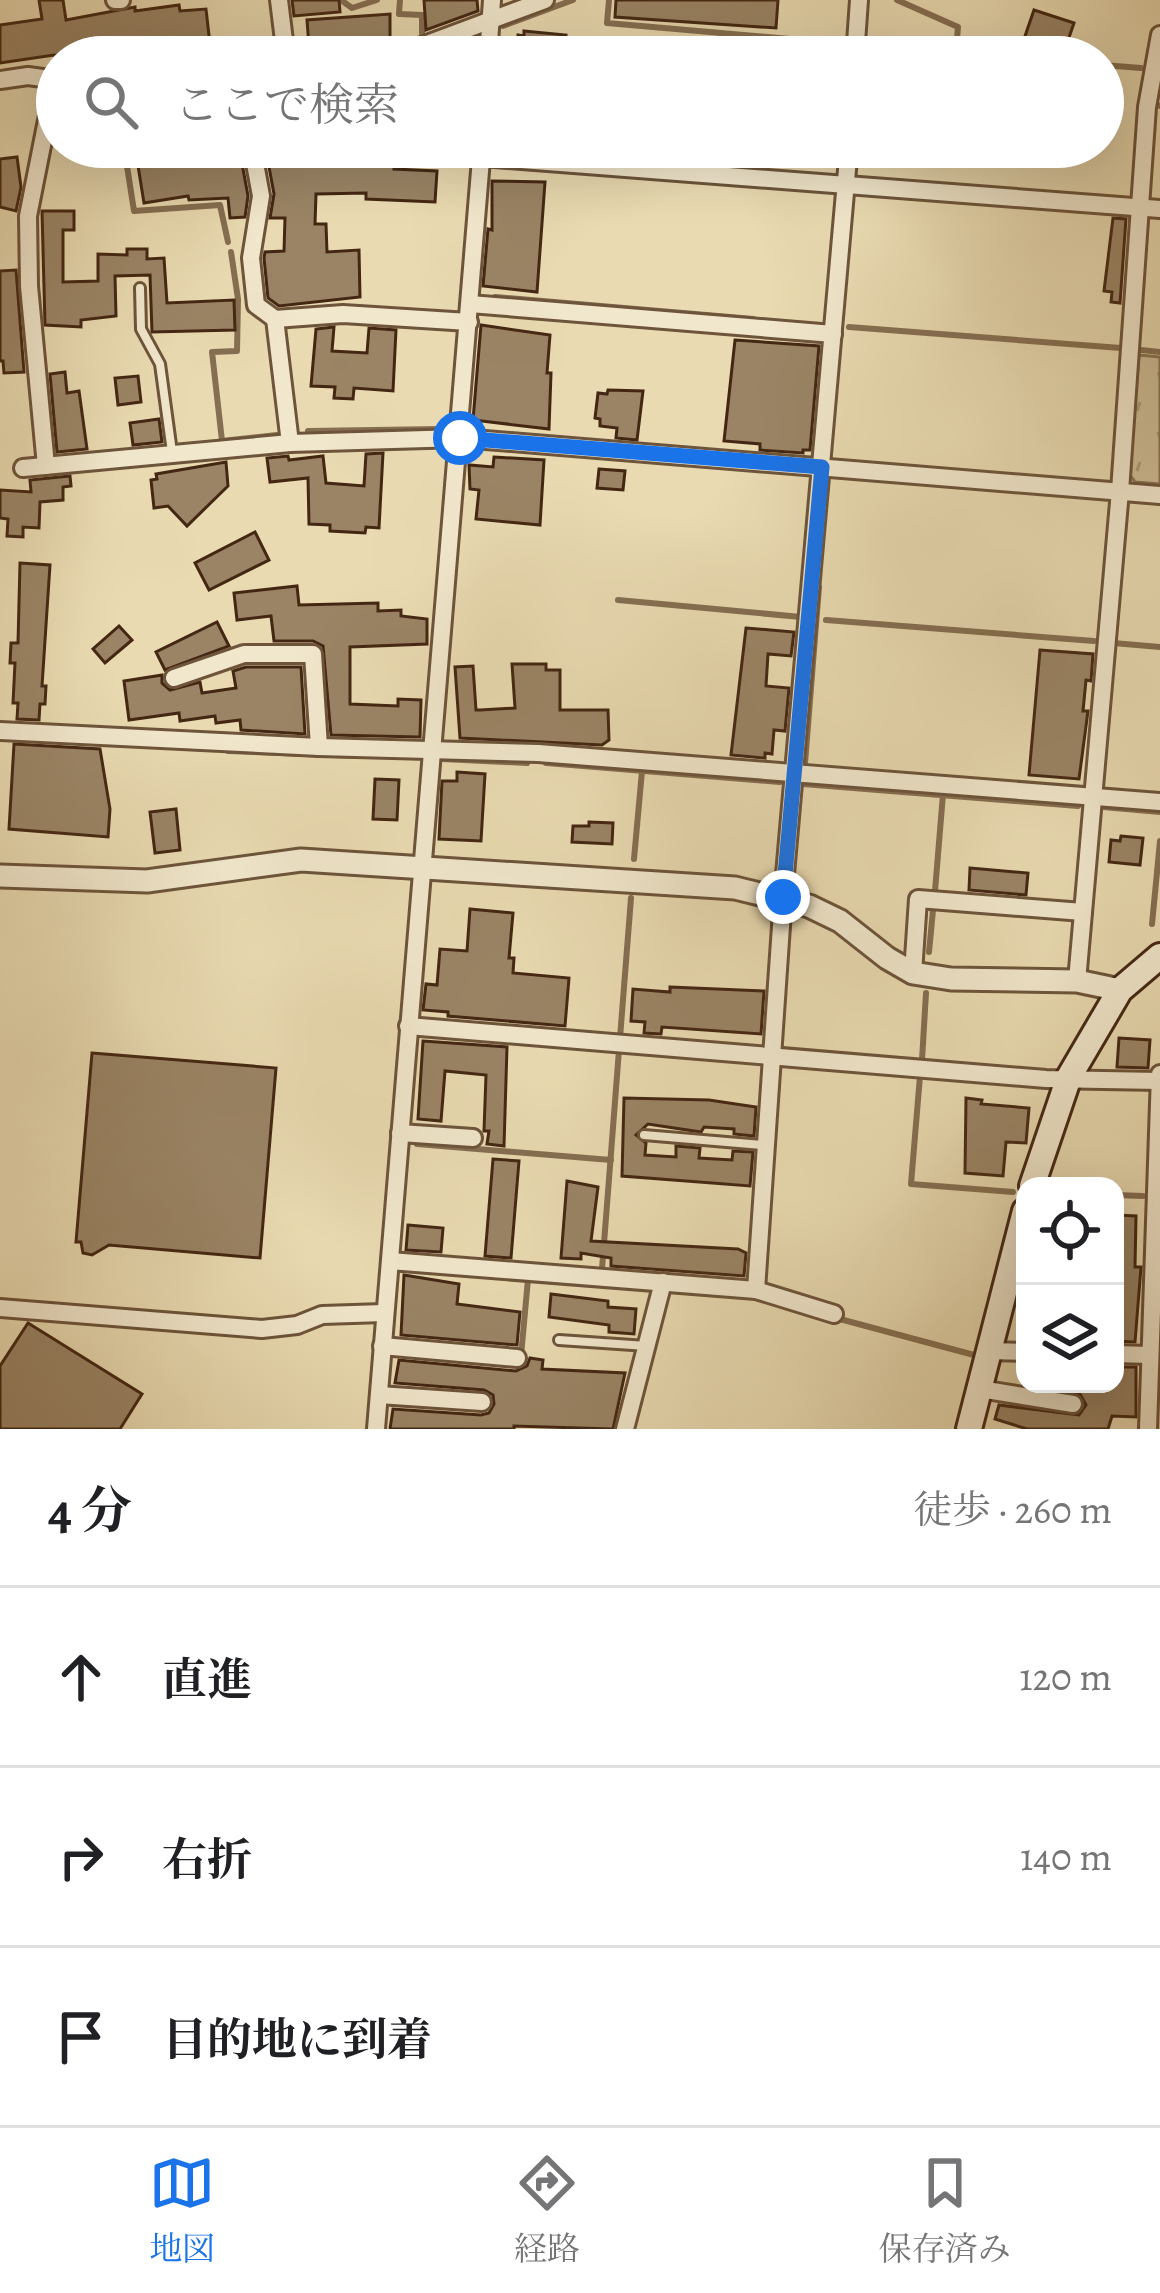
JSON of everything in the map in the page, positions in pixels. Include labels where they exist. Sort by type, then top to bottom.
[{"type":"main road","points":[[1035,1177],[1069,1077],[1120,990],[1159,959]]},
{"type":"main road","points":[[969,1429],[1016,1247]]},
{"type":"street","points":[[279,0],[283,36]]},
{"type":"street","points":[[490,36],[492,0]]},
{"type":"street","points":[[448,36],[545,0]]},
{"type":"street","points":[[856,36],[859,0]]},
{"type":"street","points":[[1077,981],[1120,491],[1147,107],[1160,35]]},
{"type":"street","points":[[0,80],[36,77]]},
{"type":"street","points":[[38,168],[28,216],[29,286],[46,466]]},
{"type":"street","points":[[256,168],[261,196],[251,258],[256,305],[275,319],[470,313],[833,334]]},
{"type":"street","points":[[376,1429],[470,313],[476,168]]},
{"type":"street","points":[[685,168],[1160,209]]},
{"type":"street","points":[[756,1290],[783,897],[847,168]]},
{"type":"street","points":[[275,319],[290,443]]},
{"type":"street","points":[[23,468],[290,443],[460,438],[1160,495]]},
{"type":"street","points":[[174,678],[244,654],[313,654],[319,747]]},
{"type":"street","points":[[0,731],[433,748],[795,770],[1160,802]]},
{"type":"street","points":[[0,876],[146,881],[279,860],[735,888],[783,897],[840,921],[886,958],[914,973],[951,979],[1077,981],[1120,990]]},
{"type":"street","points":[[914,973],[918,899],[1083,912]]},
{"type":"street","points":[[407,1026],[1046,1079],[1160,1078],[1148,1429]]},
{"type":"street","points":[[400,1133],[473,1138]]},
{"type":"street","points":[[389,1261],[756,1290],[834,1314]]},
{"type":"street","points":[[626,1429],[663,1282]]},
{"type":"street","points":[[0,1308],[262,1329],[297,1325],[322,1315],[385,1312]]},
{"type":"street","points":[[382,1346],[518,1358]]},
{"type":"street","points":[[990,1351],[1016,1352]]},
{"type":"street","points":[[980,1390],[1073,1405]]},
{"type":"street","points":[[379,1395],[482,1402]]},
{"type":"lane","points":[[140,288],[141,329],[160,364],[172,454]]},
{"type":"lane","points":[[644,1135],[764,1145]]},
{"type":"lane","points":[[559,1340],[646,1346]]},
{"type":"green space","points":[[1139,355],[1160,357],[1160,484],[1135,482],[1129,474]]},
{"type":"building","points":[[39,0],[63,0],[66,20],[135,7],[135,11],[179,5],[180,11],[206,9],[209,36],[36,36],[36,58],[0,63],[0,25],[42,19]]},
{"type":"building","points":[[292,0],[339,0],[340,12],[294,16]]},
{"type":"building","points":[[424,0],[477,0],[478,11],[426,30]]},
{"type":"building","points":[[616,0],[778,0],[776,28],[615,17]]},
{"type":"building","points":[[1034,10],[1074,23],[1070,36],[1025,36]]},
{"type":"building","points":[[390,14],[390,36],[308,36],[307,20]]},
{"type":"building","points":[[524,31],[566,35],[566,36],[524,36]]},
{"type":"building","points":[[17,157],[21,187],[16,211],[0,207],[0,159]]},
{"type":"building","points":[[138,168],[243,168],[248,196],[245,217],[230,218],[228,198],[189,200],[188,196],[144,203]]},
{"type":"building","points":[[269,168],[437,171],[435,202],[366,199],[366,193],[316,194],[315,224],[326,224],[327,252],[359,250],[360,297],[279,306],[268,298],[265,252],[284,251],[285,218],[270,218],[274,194]]},
{"type":"building","points":[[492,181],[545,182],[537,292],[483,286],[488,229],[492,230]]},
{"type":"building","points":[[42,211],[74,211],[74,230],[63,230],[63,282],[98,281],[98,254],[127,255],[127,249],[147,249],[147,259],[164,258],[167,303],[234,300],[235,330],[152,332],[150,275],[115,276],[116,316],[81,320],[81,327],[45,325]]},
{"type":"building","points":[[1113,218],[1126,219],[1120,303],[1111,302],[1112,292],[1104,291]]},
{"type":"building","points":[[16,270],[24,372],[4,373],[0,271]]},
{"type":"building","points":[[481,325],[550,335],[549,429],[473,420]]},
{"type":"building","points":[[334,327],[332,351],[367,353],[369,328],[396,330],[393,391],[354,388],[353,399],[334,398],[335,387],[311,386],[316,329]]},
{"type":"building","points":[[735,340],[819,346],[810,450],[760,450],[760,444],[724,441]]},
{"type":"building","points":[[65,372],[67,393],[79,391],[87,449],[57,452],[50,374]]},
{"type":"building","points":[[138,376],[141,402],[118,405],[115,378]]},
{"type":"building","points":[[643,391],[637,440],[616,438],[617,428],[600,426],[600,419],[595,418],[598,393]]},
{"type":"building","points":[[159,419],[162,442],[133,445],[130,423]]},
{"type":"building","points":[[383,453],[379,528],[366,527],[365,533],[309,524],[308,478],[270,482],[267,458],[323,456],[326,483],[364,486],[366,454]]},
{"type":"building","points":[[494,457],[544,460],[540,525],[476,519],[479,490],[470,489],[469,465],[493,467]]},
{"type":"building","points":[[226,462],[228,486],[187,526],[168,506],[154,508],[151,480],[157,479],[156,474]]},
{"type":"building","points":[[599,469],[625,471],[623,490],[597,488]]},
{"type":"building","points":[[70,476],[71,486],[63,487],[63,500],[40,502],[39,528],[23,527],[23,537],[7,536],[8,519],[0,518],[0,490],[31,492],[30,480]]},
{"type":"building","points":[[255,532],[269,560],[209,590],[195,563]]},
{"type":"building","points":[[20,563],[50,565],[42,686],[46,686],[45,704],[40,704],[39,720],[17,719],[18,703],[13,703],[11,643],[18,643]]},
{"type":"building","points":[[297,586],[299,605],[378,603],[378,611],[401,610],[401,616],[427,619],[427,644],[350,647],[350,704],[398,706],[398,699],[421,700],[420,737],[331,735],[323,646],[313,641],[274,641],[271,616],[237,620],[234,593]]},
{"type":"building","points":[[217,622],[229,646],[165,670],[156,652]]},
{"type":"building","points":[[119,626],[132,640],[105,663],[93,649]]},
{"type":"building","points":[[746,628],[794,632],[791,656],[768,654],[766,686],[789,688],[785,731],[774,730],[772,754],[765,753],[765,758],[731,755]]},
{"type":"building","points":[[1040,650],[1093,654],[1091,681],[1086,680],[1083,711],[1088,711],[1079,779],[1029,775]]},
{"type":"building","points":[[512,664],[546,664],[546,670],[560,670],[560,710],[608,710],[609,740],[602,745],[460,738],[455,667],[473,666],[476,710],[480,710],[515,708]]},
{"type":"building","points":[[301,667],[305,734],[241,730],[240,720],[216,723],[215,716],[180,721],[179,713],[129,720],[124,681],[162,675],[162,683],[170,690],[200,682],[202,693],[236,688],[233,671]]},
{"type":"building","points":[[14,744],[100,749],[110,809],[108,837],[9,829]]},
{"type":"building","points":[[457,772],[485,774],[481,841],[439,839],[442,781],[457,781]]},
{"type":"building","points":[[375,779],[399,780],[397,820],[373,819]]},
{"type":"building","points":[[176,809],[180,850],[155,853],[150,812]]},
{"type":"building","points":[[589,822],[613,823],[612,844],[572,842],[573,826],[589,826]]},
{"type":"building","points":[[1121,836],[1143,838],[1140,865],[1109,862],[1111,840],[1120,841]]},
{"type":"building","points":[[970,868],[1028,873],[1026,895],[969,890]]},
{"type":"building","points":[[470,909],[513,913],[509,958],[514,958],[513,973],[569,978],[565,1026],[423,1010],[426,984],[437,985],[440,949],[467,951]]},
{"type":"building","points":[[670,987],[764,991],[761,1034],[662,1027],[661,1034],[644,1033],[645,1022],[631,1021],[633,989],[670,992]]},
{"type":"building","points":[[1119,1038],[1150,1040],[1148,1068],[1117,1067]]},
{"type":"building","points":[[423,1041],[507,1047],[504,1146],[487,1144],[486,1075],[445,1071],[441,1121],[418,1119]]},
{"type":"building","points":[[92,1053],[276,1068],[260,1258],[109,1245],[92,1255],[83,1253],[81,1242],[76,1242]]},
{"type":"building","points":[[624,1098],[709,1100],[756,1107],[754,1136],[734,1134],[734,1129],[704,1127],[701,1132],[648,1124],[636,1135],[646,1143],[645,1155],[676,1157],[676,1146],[700,1148],[699,1158],[732,1160],[733,1151],[753,1152],[750,1186],[622,1176]]},
{"type":"building","points":[[966,1098],[1029,1108],[1026,1143],[1006,1142],[1003,1176],[965,1173]]},
{"type":"building","points":[[493,1159],[519,1161],[511,1258],[485,1256]]},
{"type":"building","points":[[567,1181],[598,1187],[591,1241],[738,1249],[746,1253],[744,1276],[611,1266],[611,1258],[581,1253],[581,1259],[561,1258]]},
{"type":"building","points":[[1124,1215],[1136,1216],[1135,1267],[1141,1267],[1135,1342],[1124,1341]]},
{"type":"building","points":[[408,1225],[443,1228],[441,1252],[406,1250]]},
{"type":"building","points":[[404,1275],[459,1284],[457,1304],[520,1312],[517,1345],[401,1335]]},
{"type":"building","points":[[551,1294],[636,1309],[634,1334],[609,1332],[609,1325],[549,1317]]},
{"type":"building","points":[[28,1323],[142,1394],[120,1429],[0,1429],[0,1366]]},
{"type":"building","points":[[530,1358],[543,1360],[542,1369],[625,1373],[613,1429],[390,1429],[393,1409],[481,1415],[489,1413],[494,1404],[493,1395],[484,1390],[395,1383],[399,1360],[516,1371],[527,1366]]},
{"type":"building","points":[[1124,1367],[1136,1367],[1136,1417],[1112,1416],[1108,1429],[1027,1429],[995,1419],[999,1405],[1079,1415],[1086,1405],[1075,1393],[1124,1393]]},
{"type":"waterway","points":[[341,0],[352,8],[377,0]]},
{"type":"waterway","points":[[400,0],[399,14],[422,15],[422,33]]},
{"type":"waterway","points":[[503,26],[573,0]]},
{"type":"waterway","points":[[609,0],[607,23],[756,36]]},
{"type":"waterway","points":[[897,0],[958,27],[957,36]]},
{"type":"waterway","points":[[1124,67],[1141,68]]},
{"type":"waterway","points":[[127,168],[134,211],[220,205],[228,242]]},
{"type":"waterway","points":[[231,252],[238,299],[237,351],[212,352],[222,441],[277,435]]},
{"type":"waterway","points":[[495,297],[753,319]]},
{"type":"waterway","points":[[849,327],[1121,348]]},
{"type":"waterway","points":[[1141,350],[1160,352]]},
{"type":"waterway","points":[[308,431],[440,429]]},
{"type":"waterway","points":[[805,763],[819,587]]},
{"type":"waterway","points":[[618,600],[801,617]]},
{"type":"waterway","points":[[826,620],[1094,641]]},
{"type":"waterway","points":[[1113,643],[1160,647]]},
{"type":"waterway","points":[[228,751],[359,756]]},
{"type":"waterway","points":[[442,759],[527,763]]},
{"type":"waterway","points":[[546,763],[780,782]]},
{"type":"waterway","points":[[634,859],[642,771]]},
{"type":"waterway","points":[[803,784],[1078,806]]},
{"type":"waterway","points":[[935,891],[943,794]]},
{"type":"waterway","points":[[1103,807],[1160,812]]},
{"type":"waterway","points":[[1152,924],[1160,841]]},
{"type":"waterway","points":[[620,1038],[631,898]]},
{"type":"waterway","points":[[929,952],[933,910]]},
{"type":"waterway","points":[[922,1060],[926,993]]},
{"type":"waterway","points":[[602,1269],[619,1050]]},
{"type":"waterway","points":[[920,1076],[911,1184],[1013,1192]]},
{"type":"waterway","points":[[417,1144],[611,1160]]},
{"type":"waterway","points":[[1124,1195],[1143,1196]]},
{"type":"waterway","points":[[519,1378],[528,1279]]},
{"type":"waterway","points":[[836,1318],[974,1355]]},
{"type":"route","points":[[460,438],[822,467],[783,897]]}]
